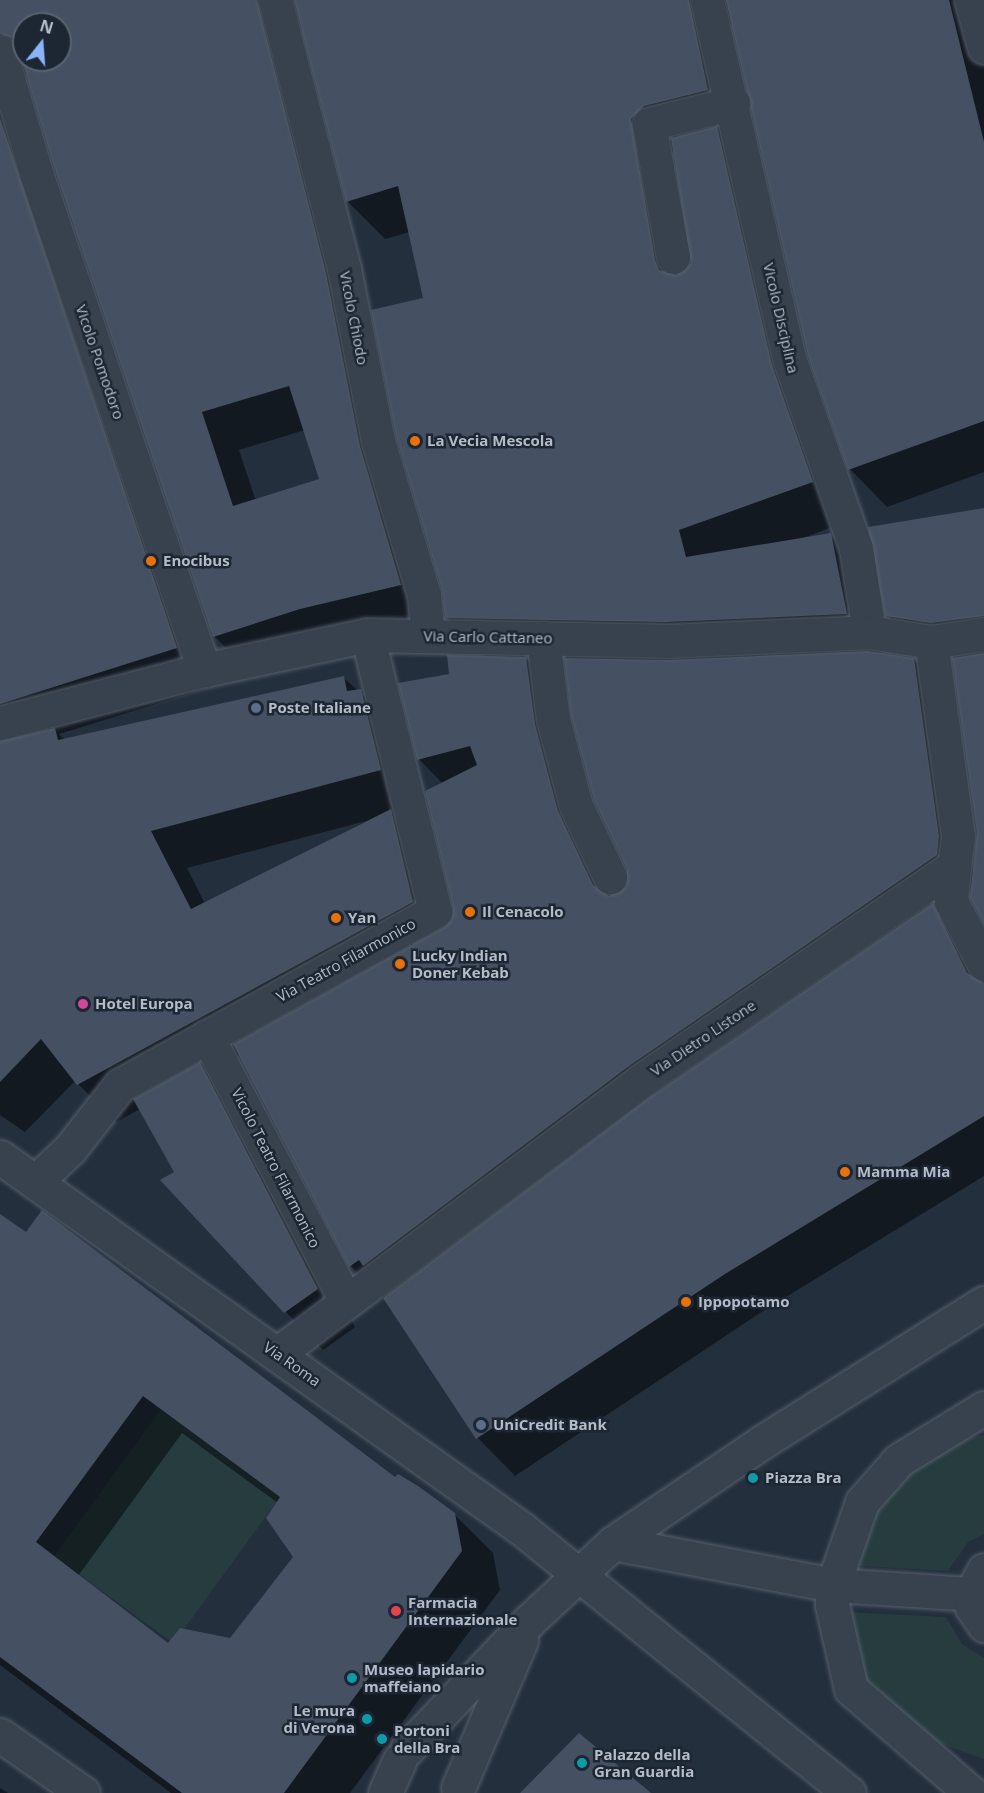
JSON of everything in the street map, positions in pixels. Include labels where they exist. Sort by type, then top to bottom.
[{"type":"street","name":"Vicolo Chiodo","points":[[275,0],[344,269],[378,441],[424,595],[428,636]]},
{"type":"street","name":"Vicolo Disciplina","points":[[707,0],[733,103],[790,361],[856,548],[869,632]]},
{"type":"street","points":[[971,0],[984,47]]},
{"type":"street","name":"Vicolo Pomodoro","points":[[0,52],[36,173],[204,670]]},
{"type":"street","points":[[673,257],[649,124],[733,103]]},
{"type":"street","name":"Via Carlo Cattaneo","points":[[0,723],[204,670],[367,635],[666,641],[869,632],[931,642],[984,634]]},
{"type":"street","name":"Via Teatro Filarmonico","points":[[35,1182],[70,1149],[120,1085],[435,911],[367,635]]},
{"type":"street","points":[[543,638],[553,719],[576,806],[610,877]]},
{"type":"street","points":[[931,642],[958,836],[944,873],[951,901],[984,964]]},
{"type":"street","name":"Via Dietro Listone","points":[[277,1353],[345,1299],[640,1081],[944,873]]},
{"type":"street","name":"Vicolo Teatro Filarmonico","points":[[207,1036],[345,1299]]},
{"type":"street","name":"Via Roma","points":[[0,1157],[277,1353],[580,1574]]},
{"type":"street","points":[[385,1793],[403,1755],[529,1622],[613,1543],[762,1442],[984,1304]]},
{"type":"street","points":[[971,1793],[851,1689],[832,1605],[833,1585],[862,1502],[899,1460],[984,1408]]},
{"type":"street","points":[[613,1543],[833,1585],[978,1582],[972,1607],[984,1625]]},
{"type":"street","points":[[580,1574],[849,1793]]},
{"type":"street","points":[[458,1788],[529,1622]]},
{"type":"street","points":[[0,1734],[83,1793]]},
{"type":"green space","points":[[161,1409],[281,1496],[174,1643],[54,1556]]},
{"type":"green space","points":[[984,1435],[984,1534],[968,1542],[948,1571],[846,1565],[855,1535],[896,1477],[957,1441]]},
{"type":"green space","points":[[844,1612],[946,1617],[962,1644],[984,1658],[984,1759],[939,1743],[908,1725],[881,1702],[861,1672]]},
{"type":"building","points":[[0,0],[257,0],[326,273],[360,446],[401,585],[300,609],[213,637],[54,167],[26,72],[72,72],[72,12],[12,12],[12,38],[0,34]],"holes":[[[289,386],[319,479],[233,506],[202,412]]]},
{"type":"building","points":[[294,0],[689,0],[708,90],[644,106],[631,119],[655,260],[659,270],[676,275],[691,263],[671,138],[717,126],[772,365],[813,482],[679,530],[686,557],[831,533],[847,614],[666,622],[445,618],[442,590],[396,436],[371,310],[423,298],[398,186],[346,202]]},
{"type":"building","points":[[726,0],[949,0],[984,142],[984,421],[848,470],[808,356]]},
{"type":"building","points":[[0,118],[177,648],[0,704]]},
{"type":"building","points":[[984,508],[984,616],[931,623],[885,616],[868,527]]},
{"type":"building","points":[[868,651],[914,658],[939,836],[937,855],[629,1066],[363,1266],[359,1260],[349,1267],[233,1044],[444,927],[452,919],[453,907],[425,791],[477,765],[470,746],[417,760],[398,683],[449,674],[447,655],[526,657],[535,724],[558,811],[593,885],[609,896],[626,887],[627,869],[594,800],[571,715],[564,658],[667,660]]},
{"type":"building","points":[[984,653],[984,924],[970,897],[977,833],[952,658]]},
{"type":"building","points":[[344,676],[347,691],[361,689],[381,770],[151,831],[191,909],[391,809],[413,902],[77,1085],[41,1039],[0,1082],[0,741],[55,728],[58,740]]},
{"type":"building","points":[[933,903],[967,973],[984,983],[984,1116],[725,1274],[476,1439],[383,1298],[651,1096]]},
{"type":"building","points":[[200,1062],[318,1289],[284,1313],[160,1180],[174,1172],[133,1099]]},
{"type":"building","points":[[42,1210],[395,1477],[398,1474],[418,1486],[455,1513],[462,1551],[284,1793],[182,1793],[0,1657],[0,1214],[26,1232]],"holes":[[[143,1396],[280,1497],[266,1518],[293,1557],[230,1638],[180,1628],[168,1643],[36,1542]]]},
{"type":"building","name":"Palazzo della Gran Guardia","points":[[579,1733],[651,1793],[520,1793]]},
{"type":"place","name":"La Vecia Mescola","points":[[415,441]]},
{"type":"place","name":"Enocibus","points":[[151,561]]},
{"type":"place","name":"Poste Italiane","points":[[256,708]]},
{"type":"place","name":"Il Cenacolo","points":[[470,912]]},
{"type":"place","name":"Yan","points":[[336,918]]},
{"type":"place","name":"Lucky Indian Doner Kebab","points":[[400,964]]},
{"type":"place","name":"Hotel Europa","points":[[83,1004]]},
{"type":"place","name":"Mamma Mia","points":[[845,1172]]},
{"type":"place","name":"Ippopotamo","points":[[686,1302]]},
{"type":"place","name":"UniCredit Bank","points":[[481,1425]]},
{"type":"place","name":"Piazza Bra","points":[[753,1478]]},
{"type":"place","name":"Farmacia Internazionale","points":[[396,1611]]},
{"type":"place","name":"Museo lapidario maffeiano","points":[[352,1678]]},
{"type":"place","name":"Le mura di Verona","points":[[367,1719]]},
{"type":"place","name":"Portoni della Bra","points":[[382,1739]]},
{"type":"place","name":"Palazzo della Gran Guardia","points":[[582,1763]]}]
